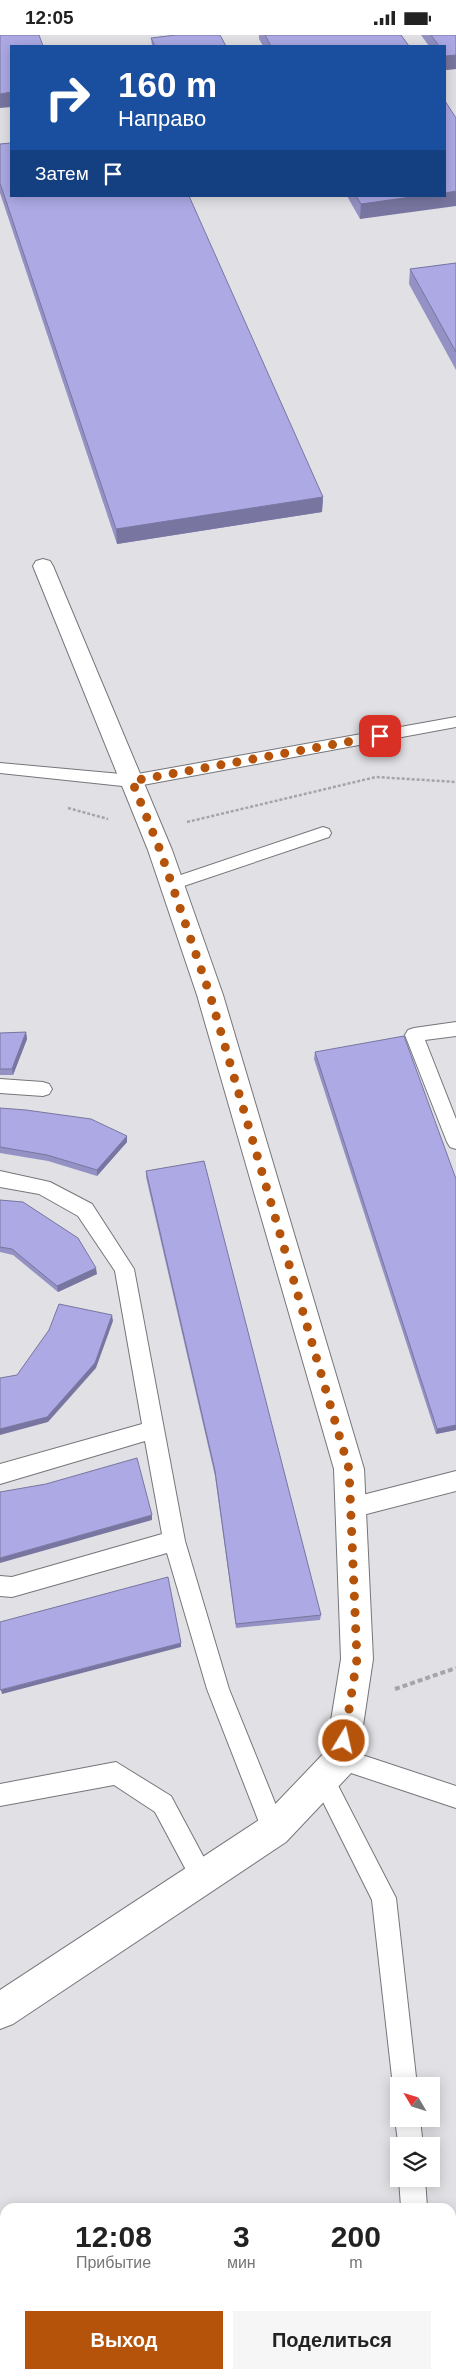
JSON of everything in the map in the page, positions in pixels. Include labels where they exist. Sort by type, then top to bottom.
[{"type":"street","points":[[0,2011],[274,1830],[332,1769],[350,1705],[357,1659],[349,1469],[213,1005],[172,884],[152,830],[43,566]]},
{"type":"lane","points":[[0,767],[132,781],[456,722]]},
{"type":"lane","points":[[172,884],[323,833]]},
{"type":"lane","points":[[456,1029],[414,1035],[456,1142]]},
{"type":"lane","points":[[0,1086],[43,1089]]},
{"type":"lane","points":[[0,1179],[43,1187],[84,1210],[124,1269],[174,1541],[218,1689],[274,1830]]},
{"type":"lane","points":[[0,1474],[154,1430]]},
{"type":"lane","points":[[351,1508],[456,1481]]},
{"type":"lane","points":[[0,1586],[12,1587],[174,1541]]},
{"type":"lane","points":[[332,1769],[456,1797]]},
{"type":"lane","points":[[332,1769],[384,1898],[403,2077]]},
{"type":"lane","points":[[0,1795],[116,1773],[163,1805],[202,1877]]},
{"type":"lane","points":[[413,2187],[414,2203]]},
{"type":"path","points":[[66,808],[152,830],[376,777],[456,782]]},
{"type":"path","points":[[350,1705],[456,1668]]},
{"type":"building","points":[[0,35],[39,35],[43,45],[10,45],[10,92],[0,94]]},
{"type":"building","points":[[176,35],[220,35],[225,45],[154,45],[151,38]]},
{"type":"building","points":[[265,35],[401,35],[408,45],[270,45]]},
{"type":"building","points":[[431,35],[456,35],[456,55],[446,56],[446,45],[438,45]]},
{"type":"building","points":[[446,103],[456,118],[456,191],[446,193]]},
{"type":"building","points":[[10,143],[10,197],[189,197],[323,497],[116,529],[0,183],[0,144]]},
{"type":"building","points":[[357,197],[411,197],[361,204]]},
{"type":"building","points":[[456,263],[456,352],[410,269]]},
{"type":"building","points":[[26,1032],[12,1069],[0,1069],[0,1033]]},
{"type":"building","points":[[404,1036],[456,1179],[456,1425],[437,1429],[315,1052]]},
{"type":"building","points":[[0,1108],[91,1119],[127,1136],[97,1170],[47,1155],[0,1147]]},
{"type":"building","points":[[204,1161],[321,1615],[236,1624],[215,1471],[146,1171]]},
{"type":"building","points":[[0,1200],[23,1202],[78,1238],[96,1268],[57,1286],[12,1249],[0,1247]]},
{"type":"building","points":[[59,1304],[112,1315],[95,1363],[47,1417],[0,1429],[0,1378],[17,1375],[49,1330]]},
{"type":"building","points":[[137,1458],[152,1515],[0,1558],[0,1492],[46,1484]]},
{"type":"building","points":[[168,1577],[181,1643],[0,1690],[0,1622]]},
{"type":"route","points":[[344,1741],[357,1659],[349,1469],[210,995],[160,850],[132,781],[380,736]]}]
